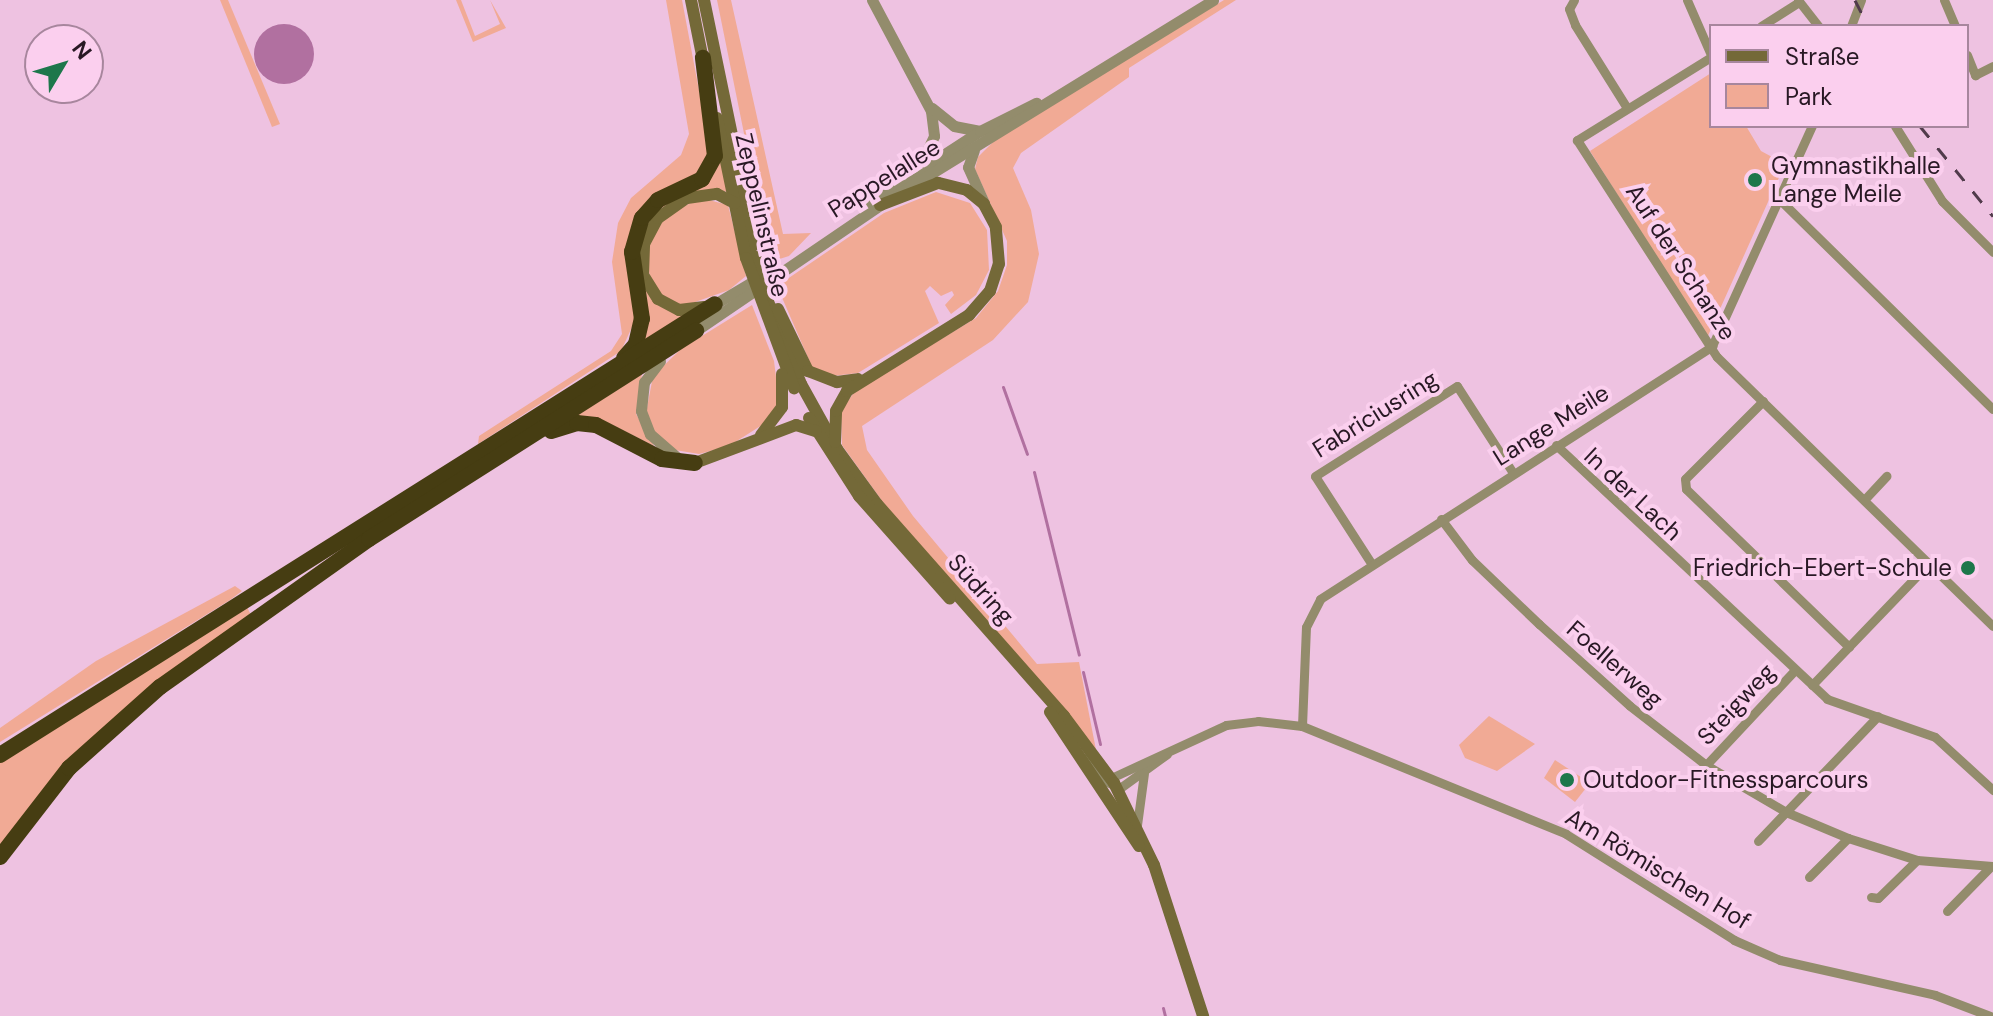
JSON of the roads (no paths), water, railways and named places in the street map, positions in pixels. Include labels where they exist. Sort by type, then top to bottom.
[{"type":"highway","points":[[597,382],[630,352],[640,332],[642,306],[632,252],[642,218],[658,200],[702,179],[715,156],[703,58]]},
{"type":"highway","points":[[0,755],[597,382],[715,304]]},
{"type":"highway","points":[[0,857],[44,797],[90,746],[258,616],[696,331]]},
{"type":"highway","points":[[524,442],[577,423],[596,425],[662,459],[695,463]]},
{"type":"main road","name":"Zeppelinstraße","points":[[691,0],[746,258],[780,359],[816,431]]},
{"type":"main road","name":"Zeppelinstraße","points":[[707,0],[757,260],[775,324],[817,417]]},
{"type":"main road","points":[[837,449],[836,411],[847,391],[983,301],[995,281],[1000,255],[996,227],[984,204],[967,190],[938,183],[880,205]]},
{"type":"main road","points":[[715,304],[687,310],[664,304],[647,285],[642,252],[652,225],[678,202],[713,193],[735,203]]},
{"type":"main road","points":[[757,260],[795,352],[808,371],[837,382],[865,377]]},
{"type":"main road","points":[[759,436],[782,407],[780,359]]},
{"type":"main road","name":"Südring","points":[[817,417],[885,514],[1064,716],[1113,787],[1137,826],[1203,1016]]},
{"type":"main road","points":[[695,463],[759,436],[796,425],[816,431]]},
{"type":"main road","name":"Südring","points":[[816,431],[902,548],[1113,787],[1160,888]]},
{"type":"street","points":[[872,0],[926,99],[943,119],[980,131]]},
{"type":"street","name":"Pappelallee","points":[[695,463],[660,446],[644,422],[640,402],[650,370],[740,294],[1213,0]]},
{"type":"street","points":[[1574,0],[1569,9],[1575,25],[1627,108],[1709,57]]},
{"type":"street","points":[[1687,0],[1709,51]]},
{"type":"street","points":[[1852,24],[1861,0]]},
{"type":"street","points":[[1944,0],[1954,24]]},
{"type":"street","points":[[1764,24],[1798,1],[1816,24]]},
{"type":"street","points":[[1969,60],[1975,75],[1993,66]]},
{"type":"street","name":"Pappelallee","points":[[780,269],[917,170],[980,131],[1100,70]]},
{"type":"street","points":[[917,170],[934,136],[926,99]]},
{"type":"street","name":"Auf der Schanze","points":[[1627,108],[1577,140],[1712,346],[1763,401],[1993,626]]},
{"type":"street","points":[[1712,346],[1811,128]]},
{"type":"street","points":[[1896,128],[1942,201],[1993,252]]},
{"type":"street","points":[[977,147],[968,167],[984,204]]},
{"type":"street","points":[[1778,198],[1993,409]]},
{"type":"street","name":"Pappelallee","points":[[715,304],[740,294]]},
{"type":"street","name":"Lange Meile","points":[[1302,726],[1310,616],[1325,593],[1712,346]]},
{"type":"street","name":"Fabriciusring","points":[[1371,563],[1315,476],[1457,386],[1513,473]]},
{"type":"street","points":[[1763,401],[1685,479],[1686,489],[1849,647]]},
{"type":"street","name":"In der Lach","points":[[1556,445],[1827,699],[1935,737],[1993,790]]},
{"type":"street","points":[[1864,500],[1886,476]]},
{"type":"street","name":"Foellerweg","points":[[1441,519],[1472,560],[1539,624],[1630,706],[1706,765],[1786,812],[1848,838],[1917,860],[1992,866]]},
{"type":"street","points":[[1812,685],[1929,563]]},
{"type":"street","name":"Steigweg","points":[[1706,765],[1795,670]]},
{"type":"street","points":[[1758,841],[1878,716]]},
{"type":"street","name":"Am Römischen Hof","points":[[1113,787],[1175,746],[1205,731],[1240,722],[1302,726],[1566,834],[1698,919],[1757,950],[1935,995],[1990,1016]]},
{"type":"street","name":"Am Römischen Hof","points":[[1113,787],[1144,773],[1175,746]]},
{"type":"street","points":[[1137,826],[1136,803],[1144,773]]},
{"type":"street","points":[[1809,877],[1848,838]]},
{"type":"street","points":[[1871,897],[1878,898],[1917,860]]},
{"type":"street","name":"Foellerweg","points":[[1947,911],[1992,866]]},
{"type":"waterway","points":[[1003,387],[1027,454]]},
{"type":"waterway","points":[[1034,472],[1079,655]]},
{"type":"waterway","points":[[1083,672],[1100,744]]},
{"type":"waterway","points":[[1163,1008],[1165,1016]]},
{"type":"railway","points":[[1855,0],[1867,24]]},
{"type":"railway","points":[[1922,128],[1993,216]]},
{"type":"place","name":"Gymnastikhalle Lange Meile","points":[[1755,180]]},
{"type":"place","name":"Friedrich-Ebert-Schule","points":[[1968,568]]},
{"type":"place","name":"Outdoor-Fitnessparcours","points":[[1567,780]]}]
